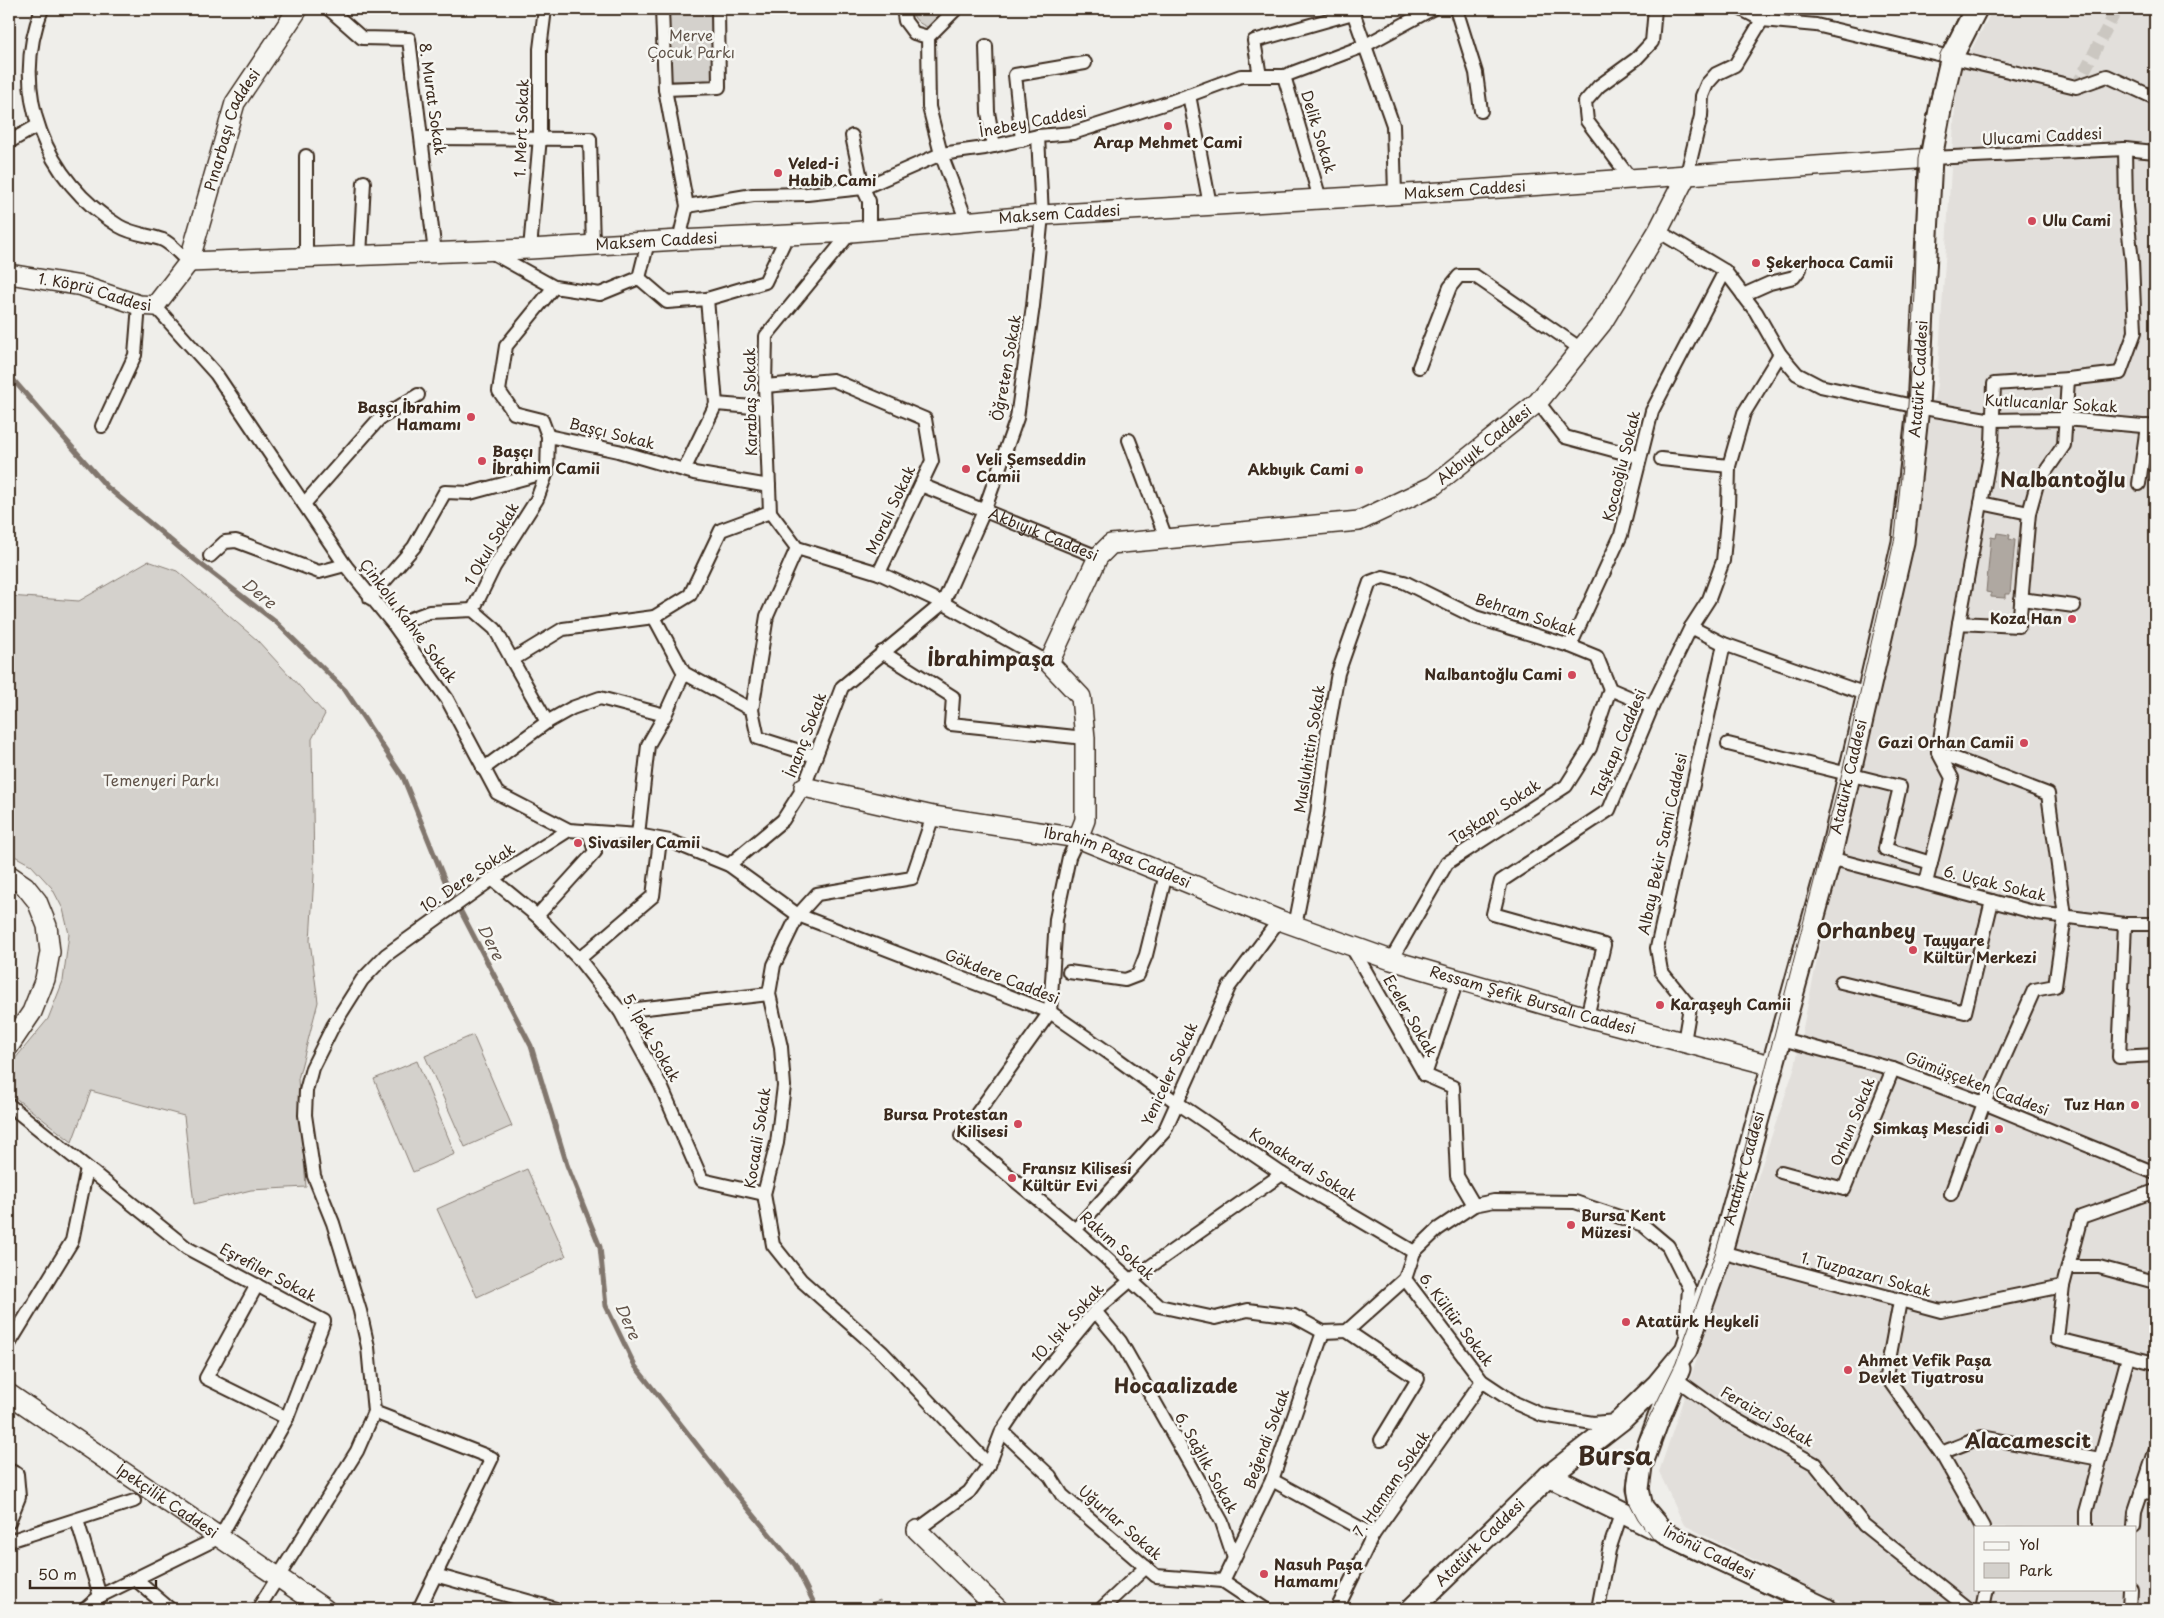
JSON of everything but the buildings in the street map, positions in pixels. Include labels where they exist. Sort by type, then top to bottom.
[{"type":"main road","name":"Pınarbaşı Caddesi","points":[[189,262],[235,103],[298,9]]},
{"type":"main road","name":"Atatürk Caddesi","points":[[1412,1609],[1549,1476],[1646,1398],[1686,1350],[1721,1252],[1782,1039],[1830,858],[1903,542],[1918,407],[1931,158],[1952,56],[1976,9]]},
{"type":"main road","name":"Maksem Caddesi","points":[[189,262],[490,251],[860,232],[1042,215],[1320,199],[1931,158]]},
{"type":"main road","name":"Akbıyık Caddesi","points":[[1098,557],[1111,544],[1359,521],[1433,486],[1538,402],[1602,323],[1658,231],[1687,174]]},
{"type":"main road","name":"1. Köprü Caddesi","points":[[9,274],[82,286],[147,306],[189,262]]},
{"type":"main road","points":[[1078,838],[1085,820],[1085,738],[1081,698],[1049,663],[1098,557]]},
{"type":"main road","name":"İbrahim Paşa Caddesi","points":[[804,787],[933,816],[1078,838],[1287,923]]},
{"type":"main road","points":[[9,875],[25,886],[38,901],[47,926],[50,952],[44,979],[32,1012],[9,1046]]},
{"type":"main road","name":"Ressam Şefik Bursalı Caddesi","points":[[1287,923],[1391,960],[1457,980],[1774,1066]]},
{"type":"main road","name":"İnönü Caddesi","points":[[1686,1350],[1646,1451],[1638,1478],[1638,1489],[1642,1507],[1664,1534],[1826,1609]]},
{"type":"main road","name":"İpekçilik Caddesi","points":[[9,1394],[325,1609]]},
{"type":"main road","points":[[1549,1476],[1622,1510],[1664,1534]]},
{"type":"main road","points":[[916,1530],[998,1609]]},
{"type":"street","points":[[42,9],[36,23],[30,55],[30,88],[37,126],[53,160],[82,198],[121,227],[165,241],[189,262]]},
{"type":"street","name":"8. Murat Sokak","points":[[329,9],[362,38],[409,39],[435,253]]},
{"type":"street","name":"1. Mert Sokak","points":[[530,249],[540,137],[540,49],[545,9]]},
{"type":"street","points":[[662,9],[666,89],[687,206],[679,240]]},
{"type":"street","points":[[666,89],[719,87],[718,9]]},
{"type":"street","points":[[903,9],[905,21],[914,33],[928,37]]},
{"type":"street","points":[[956,9],[928,37],[929,106],[941,154],[967,222]]},
{"type":"street","name":"İnebey Caddesi","points":[[687,206],[753,195],[807,194],[862,188],[941,154],[994,146],[1038,136],[1073,134],[1241,76],[1284,76],[1364,46],[1432,9]]},
{"type":"street","points":[[1456,9],[1476,73],[1481,111]]},
{"type":"street","points":[[1630,178],[1588,121],[1585,102],[1599,86],[1636,59],[1652,42],[1655,9]]},
{"type":"street","points":[[1741,9],[1952,56],[2076,87],[2107,76],[2155,98]]},
{"type":"street","points":[[1260,76],[1254,41],[1352,11],[1393,125],[1395,194]]},
{"type":"street","points":[[1687,174],[1700,116],[1702,96],[1707,84],[1716,74],[1735,65],[1763,14]]},
{"type":"street","points":[[986,46],[988,112],[994,146]]},
{"type":"street","points":[[1022,140],[1015,74],[1084,63]]},
{"type":"street","name":"Delik Sokak","points":[[1284,76],[1320,199]]},
{"type":"street","points":[[1189,95],[1210,205]]},
{"type":"street","points":[[9,142],[37,126]]},
{"type":"street","points":[[852,136],[862,188],[868,201],[860,232]]},
{"type":"street","name":"Öğreten Sokak","points":[[943,603],[984,512],[1017,418],[1034,306],[1042,215],[1038,136]]},
{"type":"street","points":[[422,138],[540,137],[590,139],[593,246]]},
{"type":"street","points":[[1926,883],[1952,778],[1938,752],[1959,623],[1992,444],[1994,384],[2120,374],[2135,332],[2134,286],[2126,206],[2125,149]]},
{"type":"street","name":"Ulucami Caddesi","points":[[1931,158],[2125,149],[2155,152]]},
{"type":"street","points":[[306,156],[306,258]]},
{"type":"street","points":[[360,256],[364,182]]},
{"type":"street","points":[[1658,231],[1725,271]]},
{"type":"street","name":"Karabaş Sokak","points":[[770,512],[765,386],[766,336],[860,232]]},
{"type":"street","points":[[639,278],[667,302],[707,299],[766,282],[787,236]]},
{"type":"street","points":[[639,278],[648,242]]},
{"type":"street","points":[[490,251],[554,287],[600,294],[639,278]]},
{"type":"street","points":[[1743,295],[1770,283],[1794,277],[1800,269]]},
{"type":"street","name":"Kutlucanlar Sokak","points":[[1725,271],[1756,312],[1780,354],[1797,374],[1820,386],[1918,407],[1992,420],[2066,420],[2150,426],[2140,484]]},
{"type":"street","name":"Kocaoğlu Sokak","points":[[1570,646],[1621,534],[1639,456],[1652,411],[1725,271]]},
{"type":"street","points":[[1419,367],[1450,287],[1459,276],[1474,276],[1581,349]]},
{"type":"street","name":"Başçı Sokak","points":[[554,287],[506,346],[499,390],[514,413],[542,420],[548,436],[618,451],[684,470],[769,486]]},
{"type":"street","points":[[684,470],[716,404],[707,299]]},
{"type":"street","points":[[102,426],[135,355],[147,306]]},
{"type":"street","name":"Çinkolu Kahve Sokak","points":[[147,306],[216,374],[345,565],[370,598],[394,625],[447,699],[497,793],[569,830],[638,835],[670,841],[728,865],[798,915]]},
{"type":"street","name":"Taşkapı Caddesi","points":[[1587,1016],[1604,945],[1493,914],[1501,881],[1609,810],[1652,707],[1690,627],[1709,600],[1722,561],[1728,509],[1729,466],[1744,413],[1780,354]]},
{"type":"street","points":[[1959,623],[2018,626],[2030,513],[2037,484],[2064,445],[2068,379]]},
{"type":"street","name":"Moralı Sokak","points":[[765,386],[833,380],[925,418],[932,461],[879,573]]},
{"type":"street","points":[[304,504],[379,419],[418,396]]},
{"type":"street","points":[[1538,402],[1565,437],[1639,456]]},
{"type":"street","points":[[716,404],[766,408]]},
{"type":"street","name":"1 Okul Sokak","points":[[472,610],[494,566],[537,499],[547,472],[548,436]]},
{"type":"street","points":[[1128,440],[1166,538]]},
{"type":"street","points":[[1661,459],[1729,466]]},
{"type":"street","points":[[370,598],[414,547],[445,492],[470,493],[547,472]]},
{"type":"street","name":"Akbıyık Caddesi","points":[[921,484],[984,512],[1098,557]]},
{"type":"street","points":[[1980,504],[2030,513]]},
{"type":"street","points":[[512,660],[563,629],[654,616],[690,595],[721,530],[770,512],[797,548],[879,573],[943,603],[1049,663]]},
{"type":"street","points":[[210,556],[224,542],[236,541],[319,572],[345,565]]},
{"type":"street","points":[[797,548],[767,616],[752,710],[758,738],[815,756]]},
{"type":"street","name":"Behram Sokak","points":[[1370,582],[1383,577],[1404,582],[1475,617],[1570,646],[1597,657],[1610,690]]},
{"type":"street","name":"Musluhittin Sokak","points":[[1287,923],[1317,814],[1328,729],[1338,673],[1370,582]]},
{"type":"street","points":[[2021,599],[2074,606]]},
{"type":"street","name":"İnanç Sokak","points":[[728,865],[782,820],[804,787],[842,687],[943,603]]},
{"type":"street","points":[[394,625],[429,612],[472,610],[494,629],[547,722]]},
{"type":"street","points":[[654,616],[684,673],[752,710]]},
{"type":"street","points":[[1690,627],[1724,644],[1868,695]]},
{"type":"street","name":"Albay Bekir Sami Caddesi","points":[[1684,1042],[1690,1007],[1662,970],[1657,948],[1724,644]]},
{"type":"street","points":[[882,652],[954,697],[951,724],[1085,738]]},
{"type":"street","points":[[638,835],[648,745],[665,715],[684,673]]},
{"type":"street","points":[[1610,690],[1652,707]]},
{"type":"street","name":"Taşkapı Sokak","points":[[1391,960],[1447,863],[1566,786],[1590,748],[1610,690]]},
{"type":"street","points":[[483,769],[547,722],[572,708],[600,698],[665,715]]},
{"type":"street","points":[[1728,744],[1900,787],[1885,850],[1931,863]]},
{"type":"street","points":[[1938,752],[2048,794],[2065,916],[2055,986],[2034,990],[1984,1102],[1951,1194]]},
{"type":"street","points":[[798,915],[817,894],[912,878],[933,816]]},
{"type":"street","name":"10. Dere Sokak","points":[[374,1412],[368,1347],[360,1311],[333,1223],[314,1176],[305,1115],[305,1099],[312,1068],[333,1026],[362,980],[386,955],[492,879],[569,830]]},
{"type":"street","points":[[537,916],[595,852],[589,832]]},
{"type":"street","points":[[1050,1012],[1056,919],[1069,857],[1078,838]]},
{"type":"street","points":[[578,959],[653,896],[660,840]]},
{"type":"street","name":"6. Uçak Sokak","points":[[1830,858],[2036,913],[2125,924],[2155,924]]},
{"type":"street","points":[[1069,972],[1124,980],[1138,975],[1146,955],[1166,874]]},
{"type":"street","name":"5. İpek Sokak","points":[[492,879],[537,916],[578,959],[620,1011],[662,1086],[702,1180],[764,1194]]},
{"type":"street","points":[[1841,982],[1965,1012],[1992,901]]},
{"type":"street","name":"Kocaali Sokak","points":[[798,915],[774,965],[769,994],[781,1047],[784,1086],[777,1143],[764,1194],[773,1245],[802,1280],[882,1352],[989,1465]]},
{"type":"street","name":"Gökdere Caddesi","points":[[798,915],[1050,1012],[1176,1102]]},
{"type":"street","name":"Yeniceler Sokak","points":[[1075,1230],[1164,1132],[1229,987],[1287,923]]},
{"type":"street","points":[[2125,924],[2120,1057],[2155,1054]]},
{"type":"street","name":"Eceler Sokak","points":[[1350,944],[1425,1075],[1453,1087],[1457,1176],[1474,1205]]},
{"type":"street","points":[[1425,1075],[1457,980]]},
{"type":"street","points":[[620,1011],[769,994]]},
{"type":"street","name":"Rakım Sokak","points":[[1050,1012],[960,1136],[1075,1230],[1158,1306],[1215,1318],[1248,1310],[1294,1316],[1323,1332]]},
{"type":"street","name":"Gümüşçeken Caddesi","points":[[1782,1039],[1893,1069],[1984,1102],[2155,1173]]},
{"type":"street","name":"Orhun Sokak","points":[[1781,1172],[1844,1188],[1893,1069]]},
{"type":"street","name":"Konakardı Sokak","points":[[1176,1102],[1282,1174],[1414,1252]]},
{"type":"street","name":"Eşrefiler Sokak","points":[[9,1105],[187,1248],[324,1321],[288,1418],[220,1537]]},
{"type":"street","points":[[9,1344],[72,1241],[87,1168]]},
{"type":"street","name":"10. Işık Sokak","points":[[916,1530],[968,1492],[989,1465],[1002,1431],[1028,1392],[1095,1312],[1130,1280],[1282,1174]]},
{"type":"street","points":[[2155,1191],[2081,1217],[2063,1286],[2057,1340],[2155,1363]]},
{"type":"street","name":"6. Kültür Sokak","points":[[1621,1420],[1593,1423],[1542,1415],[1515,1403],[1482,1381],[1404,1279],[1414,1252],[1438,1229],[1474,1205],[1494,1201],[1575,1202],[1643,1225],[1668,1246],[1689,1288],[1686,1350]]},
{"type":"street","name":"1. Tuzpazarı Sokak","points":[[1721,1252],[1941,1311],[2063,1286]]},
{"type":"street","points":[[2068,1268],[2099,1268],[2155,1282]]},
{"type":"street","points":[[1347,1331],[1404,1279]]},
{"type":"street","points":[[257,1285],[206,1378],[288,1418]]},
{"type":"street","points":[[1900,1301],[1886,1376],[1941,1452],[1982,1526]]},
{"type":"street","name":"6. Sağlık Sokak","points":[[1095,1312],[1120,1341],[1191,1466],[1222,1522],[1234,1558]]},
{"type":"street","points":[[1323,1332],[1347,1331],[1418,1380],[1382,1440]]},
{"type":"street","name":"Beğendi Sokak","points":[[1223,1581],[1272,1480],[1323,1332]]},
{"type":"street","points":[[2086,1526],[2086,1512],[2128,1357]]},
{"type":"street","name":"Feraizci Sokak","points":[[1676,1379],[1722,1412],[1815,1464],[1864,1525],[1969,1609]]},
{"type":"street","name":"7. Hamam Sokak","points":[[1337,1609],[1373,1535],[1482,1381]]},
{"type":"street","points":[[258,1609],[358,1451],[374,1412],[492,1458],[418,1609]]},
{"type":"street","name":"Uğurlar Sokak","points":[[1002,1431],[1050,1476],[1062,1495],[1156,1576],[1223,1581],[1265,1609]]},
{"type":"street","points":[[1941,1452],[1982,1436],[2100,1459]]},
{"type":"street","points":[[2134,1526],[2135,1512],[2155,1452]]},
{"type":"street","points":[[9,1470],[17,1474],[19,1497],[9,1522]]},
{"type":"street","points":[[1272,1480],[1373,1535]]},
{"type":"street","points":[[2141,1492],[2155,1494]]},
{"type":"street","points":[[9,1541],[134,1501]]},
{"type":"street","points":[[1598,1609],[1609,1550],[1622,1510]]},
{"type":"street","points":[[77,1520],[100,1596]]},
{"type":"street","points":[[85,1609],[100,1596],[136,1580],[220,1537]]},
{"type":"street","points":[[1101,1609],[1146,1567]]},
{"type":"street","points":[[435,1575],[556,1609]]},
{"type":"street","points":[[136,1580],[170,1609]]},
{"type":"street","points":[[1983,1609],[1987,1590]]},
{"type":"street","points":[[2129,1609],[2130,1590]]},
{"type":"shaded area","points":[[1993,9],[2155,9],[2155,1609],[1854,1609],[1684,1525],[1659,1472],[1795,1066],[1937,385],[1957,77]]},
{"type":"shaded area","points":[[1997,533],[2010,535],[2009,539],[2015,540],[2010,594],[2005,594],[2005,598],[1991,597],[1991,593],[1986,592],[1991,537],[1996,538]]},
{"type":"green space","name":"Merve Çocuk Parkı","points":[[669,9],[711,9],[713,81],[670,81]]},
{"type":"green space","points":[[911,9],[961,9],[930,28],[918,21]]},
{"type":"green space","name":"Temenyeri Parkı","points":[[148,561],[177,571],[257,640],[325,714],[312,739],[314,875],[310,941],[318,1002],[298,1079],[306,1187],[251,1190],[194,1204],[184,1116],[91,1091],[72,1142],[9,1093],[9,1066],[48,1019],[63,981],[69,934],[63,909],[52,888],[31,865],[9,853],[9,596],[79,601]]},
{"type":"green space","points":[[473,1035],[512,1126],[465,1147],[425,1056]]},
{"type":"green space","points":[[417,1061],[455,1154],[413,1172],[374,1079]]},
{"type":"green space","points":[[527,1169],[566,1256],[477,1297],[437,1209]]},
{"type":"green space","points":[[880,1600],[881,1609],[853,1609]]},
{"type":"waterway","name":"Dere","points":[[9,375],[107,487],[181,549],[277,623],[345,690],[403,777],[445,881],[531,1046],[567,1165],[600,1247],[606,1306],[635,1366],[723,1478],[795,1565],[817,1609]]},
{"type":"tunnel","points":[[2076,87],[2117,9]]},
{"type":"tram line","points":[[1803,1609],[1686,1557],[1654,1540],[1638,1519],[1628,1500],[1627,1478],[1639,1439],[1676,1363],[1716,1251],[1738,1175],[1842,773],[1895,537],[1908,405],[1915,294],[1918,159],[1940,54],[1962,9]]},
{"type":"place","name":"Arap Mehmet Cami","points":[[1168,126]]},
{"type":"place","name":"Veled-i Habib Cami","points":[[778,173]]},
{"type":"place","name":"Ulu Cami","points":[[2032,221]]},
{"type":"place","name":"Şekerhoca Camii","points":[[1756,263]]},
{"type":"place","name":"Başçı İbrahim Hamamı","points":[[471,417]]},
{"type":"place","name":"Başçı İbrahim Camii","points":[[482,461]]},
{"type":"place","name":"Veli Şemseddin Camii","points":[[966,469]]},
{"type":"place","name":"Akbıyık Cami","points":[[1359,470]]},
{"type":"place","name":"Koza Han","points":[[2072,619]]},
{"type":"place","name":"Nalbantoğlu Cami","points":[[1572,675]]},
{"type":"place","name":"Gazi Orhan Camii","points":[[2024,743]]},
{"type":"place","name":"Sivasiler Camii","points":[[578,843]]},
{"type":"place","name":"Tayyare Kültür Merkezi","points":[[1913,950]]},
{"type":"place","name":"Karaşeyh Camii","points":[[1660,1005]]},
{"type":"place","name":"Tuz Han","points":[[2135,1105]]},
{"type":"place","name":"Bursa Protestan Kilisesi","points":[[1018,1124]]},
{"type":"place","name":"Simkaş Mescidi","points":[[1999,1129]]},
{"type":"place","name":"Fransız Kilisesi Kültür Evi","points":[[1012,1178]]},
{"type":"place","name":"Bursa Kent Müzesi","points":[[1571,1225]]},
{"type":"place","name":"Atatürk Heykeli","points":[[1626,1322]]},
{"type":"place","name":"Ahmet Vefik Paşa Devlet Tiyatrosu","points":[[1848,1370]]},
{"type":"place","name":"Nasuh Paşa Hamamı","points":[[1264,1574]]},
{"type":"district","name":"Nalbantoğlu","points":[[2063,480]]},
{"type":"district","name":"İbrahimpaşa","points":[[991,659]]},
{"type":"district","name":"Orhanbey","points":[[1866,931]]},
{"type":"district","name":"Hocaalizade","points":[[1176,1386]]},
{"type":"district","name":"Alacamescit","points":[[2028,1441]]},
{"type":"district","name":"Bursa","points":[[1615,1456]]}]
